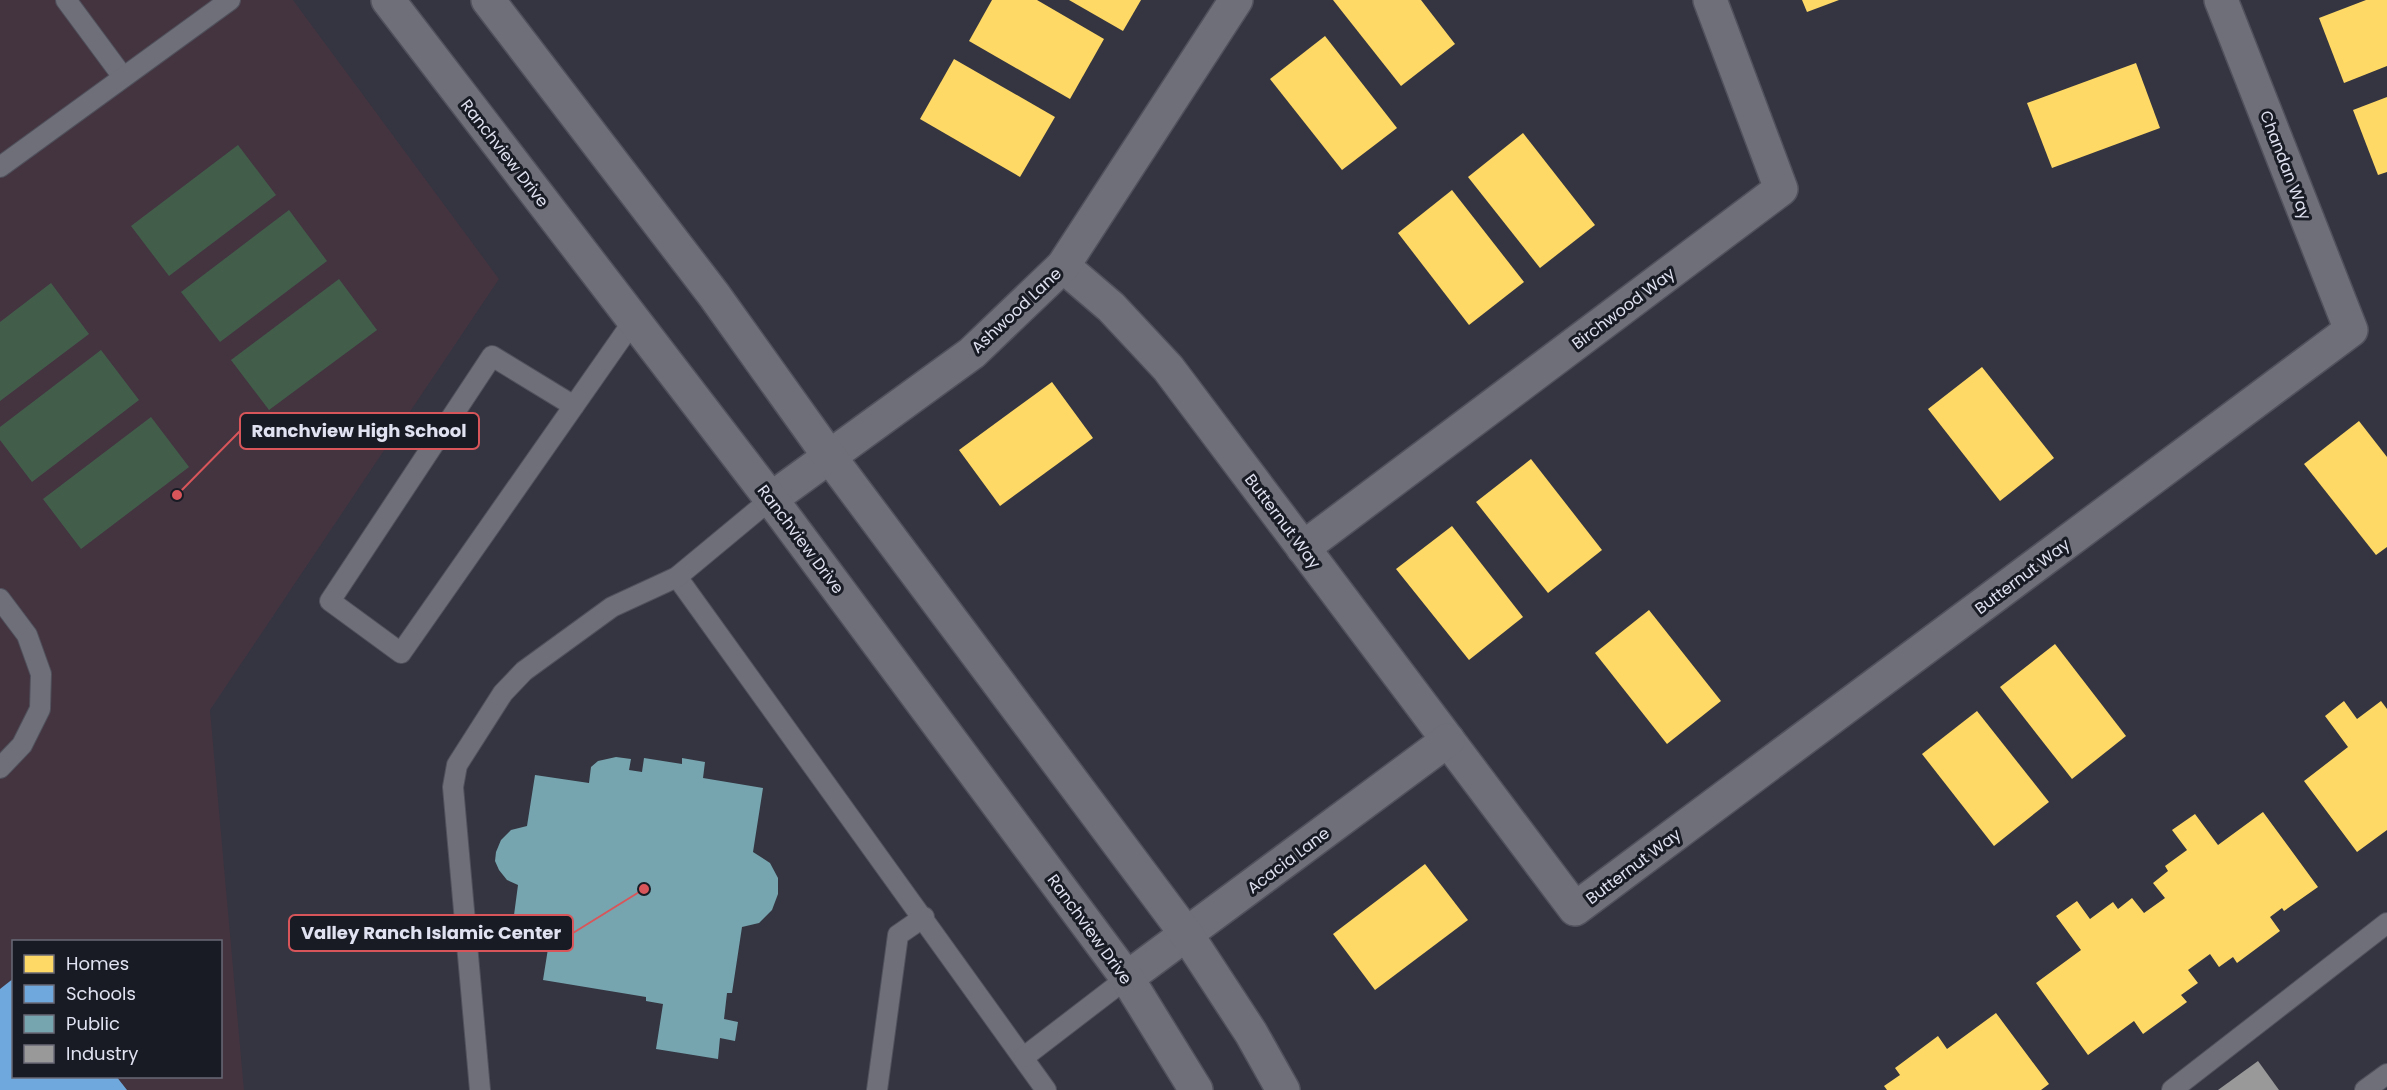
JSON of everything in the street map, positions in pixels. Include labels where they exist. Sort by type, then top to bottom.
[{"type":"street","name":"Ranchview Drive","points":[[388,0],[771,499],[1126,978],[1197,1090]]},
{"type":"street","points":[[488,0],[714,295],[829,456],[1187,935],[1251,1033],[1283,1090]]},
{"type":"street","name":"Ashwood Lane","points":[[771,499],[972,353],[1063,266],[1236,0]]},
{"type":"street","name":"Birchwood Way","points":[[1303,548],[1781,189],[1710,0]]},
{"type":"street","name":"Chandan Way","points":[[2221,0],[2351,330]]},
{"type":"street","name":"Butternut Way","points":[[1063,266],[1111,307],[1168,368],[1575,909],[2351,330]]},
{"type":"street","name":"Acacia Lane","points":[[1126,978],[1448,740]]},
{"type":"lane","points":[[66,0],[123,77]]},
{"type":"lane","points":[[0,167],[230,0]]},
{"type":"lane","points":[[574,406],[492,356],[330,601],[401,653],[574,406],[634,320]]},
{"type":"lane","points":[[480,1090],[453,787],[457,765],[503,693],[524,671],[612,608],[676,577],[771,499]]},
{"type":"lane","points":[[676,577],[924,917],[1046,1090]]},
{"type":"lane","points":[[0,599],[27,635],[41,674],[40,710],[22,745],[0,768]]},
{"type":"lane","points":[[877,1090],[898,935],[924,917]]},
{"type":"lane","points":[[2172,1090],[2387,923]]},
{"type":"lane","points":[[1024,1057],[1126,978]]},
{"type":"lane","points":[[2365,1090],[2387,1074]]},
{"type":"shaded area","points":[[0,0],[293,0],[499,279],[210,710],[244,1090],[0,1090]]},
{"type":"green space","points":[[238,145],[276,195],[169,276],[131,226]]},
{"type":"green space","points":[[289,210],[327,261],[220,342],[181,292]]},
{"type":"green space","points":[[339,279],[377,330],[269,410],[231,360]]},
{"type":"green space","points":[[51,283],[89,334],[0,401],[0,322]]},
{"type":"green space","points":[[101,350],[139,400],[32,482],[0,440],[0,427]]},
{"type":"green space","points":[[151,417],[189,467],[81,549],[43,499]]},
{"type":"building: Homes","points":[[992,0],[1037,0],[1104,39],[1070,99],[969,41]]},
{"type":"building: Homes","points":[[1069,0],[1141,0],[1123,31]]},
{"type":"building: Homes","points":[[1333,0],[1421,0],[1455,44],[1401,86]]},
{"type":"building: Homes","points":[[1802,0],[1839,0],[1807,12]]},
{"type":"building: Homes","points":[[2366,0],[2387,0],[2387,66],[2344,83],[2319,18]]},
{"type":"building: Homes","points":[[1325,36],[1397,128],[1342,170],[1270,79]]},
{"type":"building: Homes","points":[[954,59],[1055,117],[1020,177],[920,119]]},
{"type":"building: Homes","points":[[2136,63],[2160,128],[2052,168],[2027,103]]},
{"type":"building: Homes","points":[[2387,97],[2387,172],[2378,175],[2353,110]]},
{"type":"building: Homes","points":[[1523,133],[1595,225],[1540,268],[1468,177]]},
{"type":"building: Homes","points":[[1452,190],[1524,282],[1469,325],[1398,233]]},
{"type":"building: Homes","points":[[1982,367],[2054,458],[2000,501],[1928,409]]},
{"type":"building: Homes","points":[[1052,382],[1093,438],[1000,506],[959,450]]},
{"type":"building: Homes","points":[[2359,421],[2387,457],[2387,547],[2376,555],[2304,464]]},
{"type":"building: Homes","points":[[1531,459],[1602,550],[1548,593],[1476,502]]},
{"type":"building: Homes","points":[[1452,526],[1523,617],[1469,660],[1396,569]]},
{"type":"building: Homes","points":[[1649,610],[1721,701],[1667,744],[1595,653]]},
{"type":"building: Homes","points":[[2055,644],[2126,736],[2072,779],[2000,687]]},
{"type":"building: Homes","points":[[2344,701],[2357,719],[2381,701],[2387,709],[2387,830],[2357,852],[2304,781],[2348,747],[2325,716]]},
{"type":"building: Homes","points":[[1977,711],[2049,802],[1994,846],[1922,754]]},
{"type":"building: Homes","points":[[2263,812],[2318,887],[2284,911],[2282,908],[2270,917],[2280,931],[2237,963],[2233,957],[2219,967],[2210,954],[2188,970],[2198,983],[2181,995],[2187,1002],[2143,1034],[2134,1021],[2088,1055],[2036,983],[2081,950],[2056,916],[2077,901],[2090,919],[2113,902],[2118,909],[2132,898],[2144,913],[2165,898],[2153,883],[2168,871],[2165,866],[2187,850],[2172,830],[2195,814],[2218,845]]},
{"type":"building: Homes","points":[[1425,864],[1468,920],[1375,990],[1333,934]]},
{"type":"building: Homes","points":[[1996,1013],[2049,1084],[2041,1090],[1887,1090],[1884,1086],[1900,1075],[1895,1068],[1938,1036],[1947,1049]]},
{"type":"building: Schools","points":[[12,980],[12,1078],[118,1078],[127,1090],[0,1090],[0,989]]},
{"type":"building: Public","points":[[616,757],[631,759],[629,770],[642,772],[644,758],[682,764],[682,758],[705,762],[703,778],[763,788],[753,852],[770,863],[778,878],[778,894],[772,910],[759,923],[742,927],[732,993],[727,993],[724,1019],[738,1022],[735,1041],[720,1038],[718,1059],[656,1049],[663,1004],[646,1001],[646,997],[543,980],[550,936],[512,930],[518,885],[507,880],[499,870],[495,861],[496,852],[501,840],[511,830],[527,826],[535,775],[589,783],[591,767],[598,761]]},
{"type":"building: Industry","points":[[2258,1061],[2279,1090],[2218,1090]]},
{"type":"place","name":"Ranchview High School","points":[[177,495]]},
{"type":"place","name":"Valley Ranch Islamic Center","points":[[644,889]]}]
